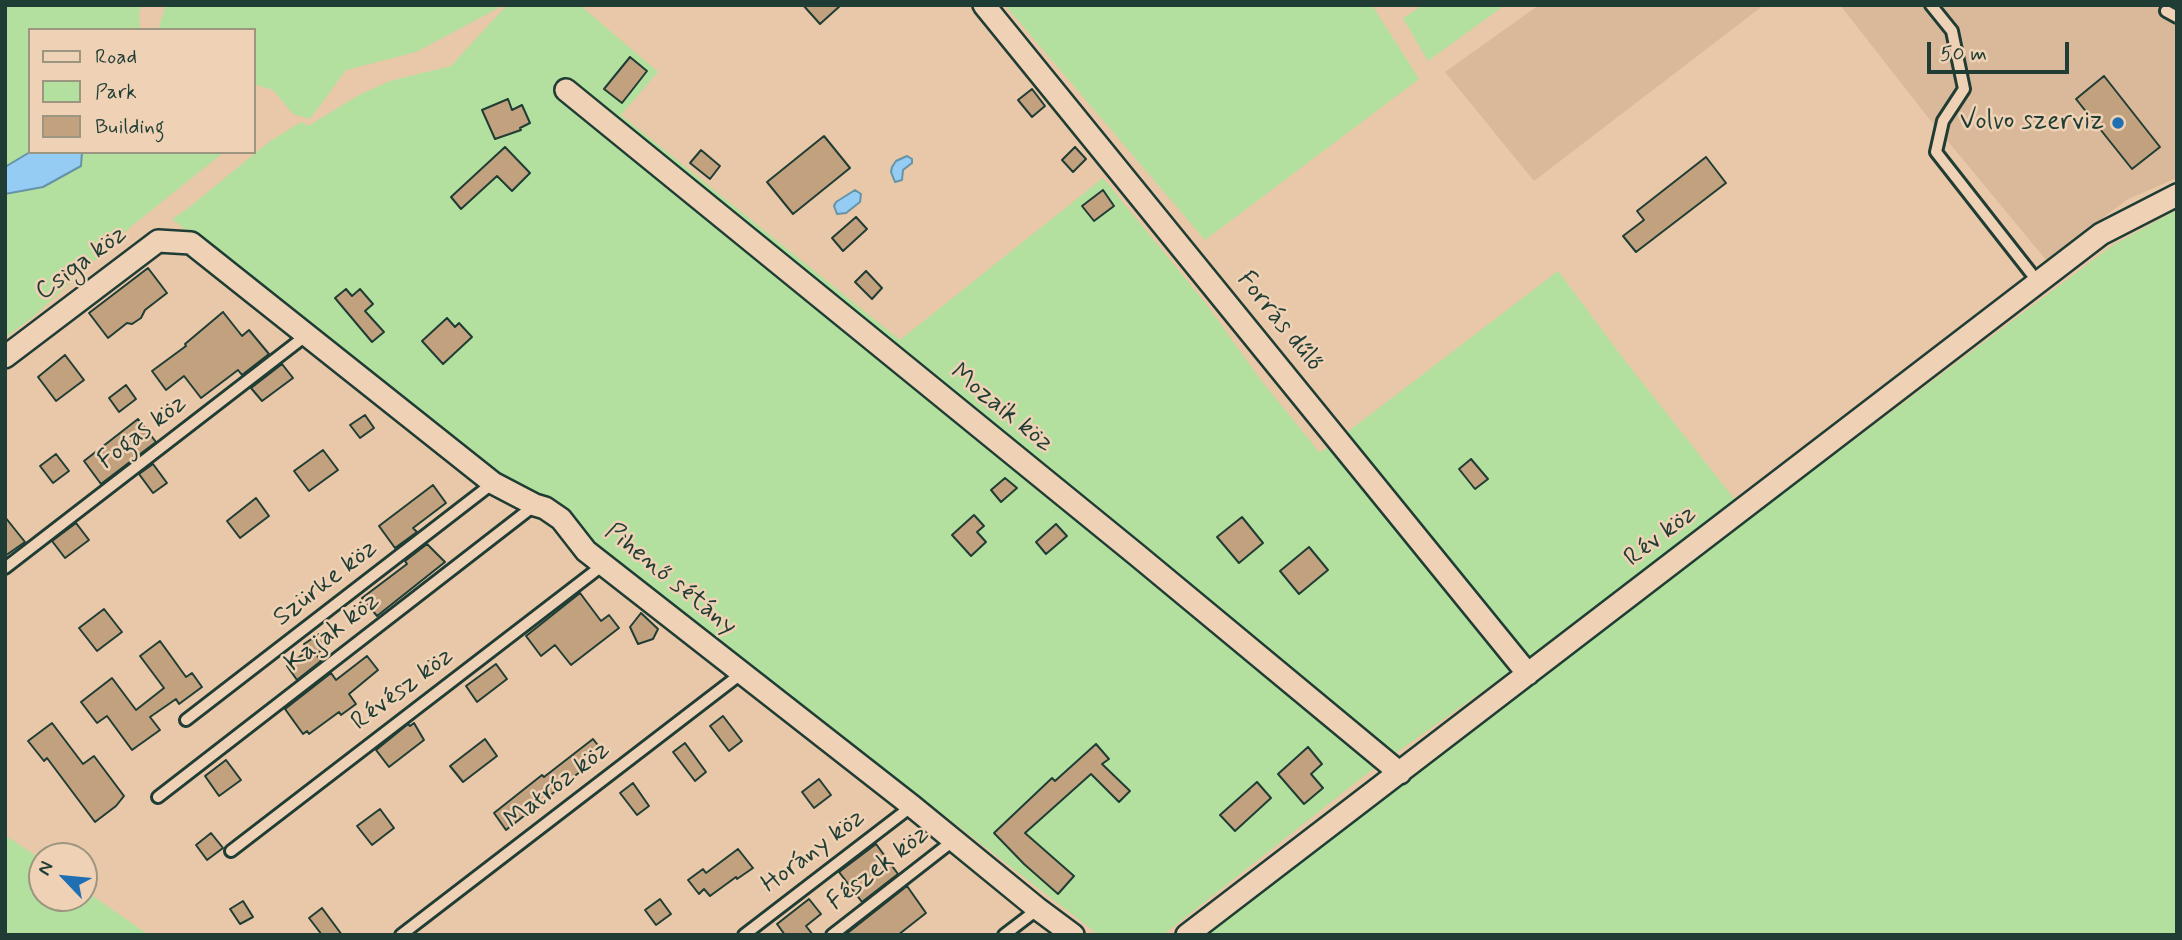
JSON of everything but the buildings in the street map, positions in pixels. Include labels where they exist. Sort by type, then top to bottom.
[{"type":"street","name":"Forrás dűlő","points":[[984,5],[1528,674]]},
{"type":"street","name":"Mozaik köz","points":[[566,90],[1400,773]]},
{"type":"street","name":"Rév köz","points":[[1187,935],[2101,233],[2177,195]]},
{"type":"street","name":"Pihenő sétány","points":[[158,241],[191,243],[493,483],[545,508],[561,519],[586,551],[603,565],[1073,935]]},
{"type":"street","name":"Csiga köz","points":[[5,357],[158,241]]},
{"type":"lane","points":[[1931,5],[1952,31],[1964,89],[1943,121],[1936,152],[2038,282]]},
{"type":"lane","points":[[2166,10],[2177,17]]},
{"type":"lane","name":"Fogas köz","points":[[5,568],[308,334]]},
{"type":"lane","name":"Szürke köz","points":[[186,720],[493,483]]},
{"type":"lane","name":"Kajak köz","points":[[158,797],[535,505]]},
{"type":"lane","name":"Révész köz","points":[[230,850],[603,565]]},
{"type":"lane","name":"Matróz köz","points":[[401,935],[742,673]]},
{"type":"lane","name":"Horány köz","points":[[744,935],[912,806]]},
{"type":"lane","name":"Fészek köz","points":[[832,935],[954,840]]},
{"type":"lane","points":[[1004,935],[1038,909]]},
{"type":"shaded area","points":[[1539,5],[1764,5],[1534,181],[1445,72]]},
{"type":"shaded area","points":[[1840,5],[2177,5],[2177,178],[2128,199],[2046,260]]},
{"type":"green space","points":[[8,5],[142,5],[139,12],[140,28],[28,28],[28,153],[5,167],[5,8]]},
{"type":"green space","points":[[166,5],[504,5],[416,52],[346,70],[310,119],[293,114],[273,90],[256,85],[256,28],[159,26]]},
{"type":"green space","points":[[507,5],[580,5],[658,72],[621,115],[900,340],[1103,178],[1207,305],[1260,379],[1320,453],[1558,271],[1736,501],[1535,654],[1369,772],[1163,935],[1099,935],[172,219],[269,142],[301,122],[308,126],[359,95],[390,81],[451,66]]},
{"type":"green space","points":[[1005,5],[1372,5],[1419,79],[1205,240]]},
{"type":"green space","points":[[1423,5],[1505,5],[1428,61],[1403,18]]},
{"type":"green space","points":[[82,154],[222,154],[133,225],[33,317],[5,338],[5,194],[44,187],[80,166]]},
{"type":"green space","points":[[2177,210],[2177,935],[1197,935],[2113,245]]},
{"type":"green space","points":[[5,835],[28,851],[28,912],[98,912],[98,900],[149,935],[5,935]]},
{"type":"water","points":[[28,153],[82,154],[81,166],[43,187],[5,194],[5,167]]},
{"type":"water","points":[[907,156],[912,159],[912,163],[903,170],[902,180],[895,182],[892,167],[896,161]]},
{"type":"water","points":[[855,190],[861,194],[860,202],[846,213],[837,214],[834,206],[836,202]]},
{"type":"place","name":"Volvo szerviz","points":[[2118,123]]}]
